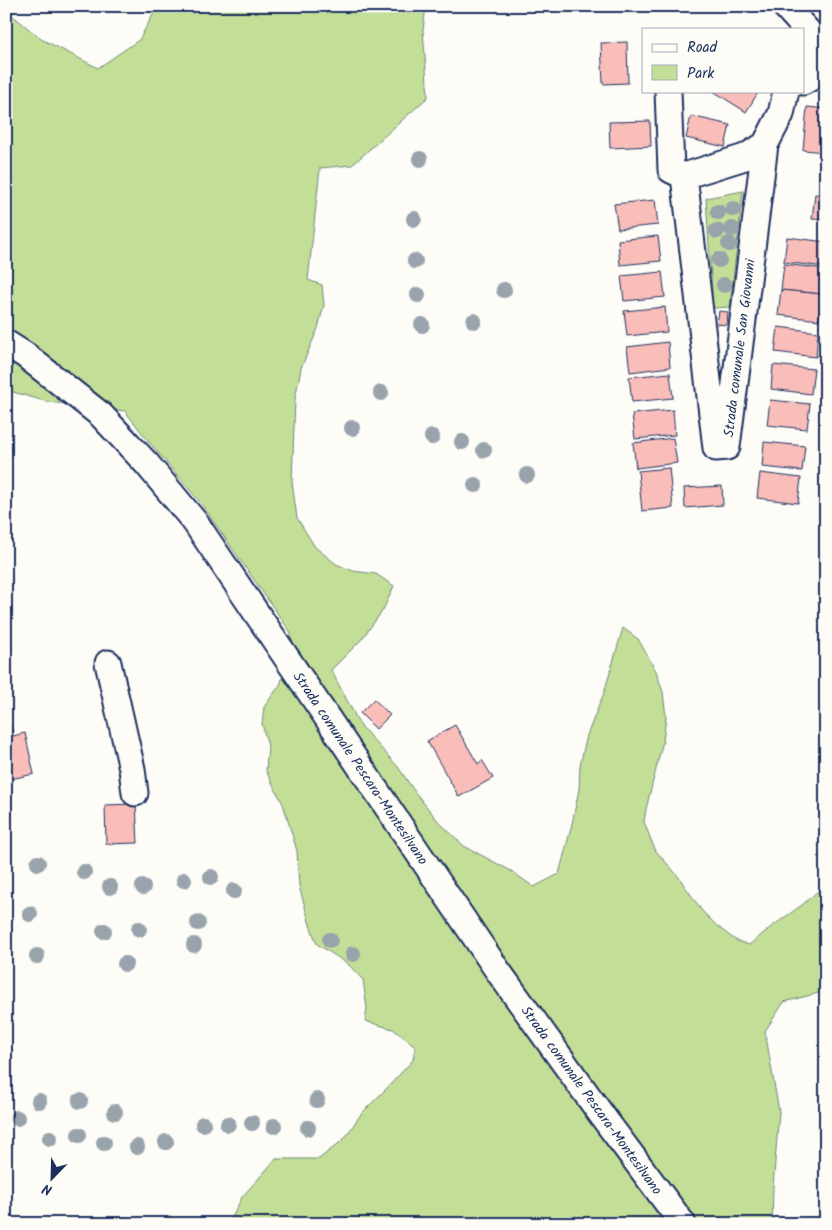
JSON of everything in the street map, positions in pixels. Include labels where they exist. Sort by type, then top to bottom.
[{"type":"street","points":[[785,6],[802,28]]},
{"type":"street","points":[[804,30],[813,42],[816,75],[804,81]]},
{"type":"street","points":[[668,92],[671,170],[684,176],[745,157],[765,145]]},
{"type":"street","name":"Strada comunale San Giovanni","points":[[684,176],[716,448],[727,447],[765,145],[781,114],[786,92]]},
{"type":"street","name":"Strada comunale Pescara-Montesilvano","points":[[6,344],[25,354],[101,415],[147,464],[195,522],[498,971],[600,1113],[684,1224]]},
{"type":"street","points":[[108,663],[132,769],[134,793]]},
{"type":"green space","points":[[6,6],[12,15],[41,39],[98,68],[139,40],[158,6],[426,6],[423,30],[428,97],[352,165],[320,168],[308,280],[322,285],[324,305],[318,328],[301,368],[295,399],[292,482],[297,518],[315,547],[336,564],[353,571],[376,574],[394,586],[383,610],[361,640],[331,670],[360,725],[398,767],[438,821],[464,846],[511,871],[534,887],[559,874],[572,824],[579,789],[580,765],[587,735],[604,693],[623,628],[638,639],[656,671],[663,692],[666,717],[663,741],[644,822],[655,850],[678,876],[702,911],[735,940],[749,945],[802,905],[826,884],[826,991],[784,1002],[765,1031],[779,1112],[772,1224],[229,1224],[242,1197],[276,1159],[319,1159],[343,1140],[362,1113],[413,1060],[415,1046],[393,1029],[365,1021],[367,1009],[363,980],[348,964],[317,944],[310,925],[299,886],[297,851],[283,804],[266,771],[268,746],[262,724],[264,707],[280,685],[290,654],[291,633],[200,502],[125,411],[48,402],[6,390]]},
{"type":"green space","points":[[743,191],[730,307],[713,308],[706,198]]},
{"type":"building","points":[[76,6],[93,6],[92,10]]},
{"type":"building","points":[[627,42],[628,83],[603,84],[601,43]]},
{"type":"building","points":[[715,92],[758,92],[746,112]]},
{"type":"building","points":[[807,107],[826,109],[826,152],[803,150]]},
{"type":"building","points":[[691,116],[730,125],[725,147],[686,138]]},
{"type":"building","points":[[650,121],[651,146],[610,148],[609,122]]},
{"type":"building","points":[[824,162],[826,162],[826,188],[821,187]]},
{"type":"building","points":[[815,194],[826,195],[826,220],[812,219]]},
{"type":"building","points":[[655,200],[658,225],[618,229],[614,204]]},
{"type":"building","points":[[658,236],[661,261],[620,265],[618,240]]},
{"type":"building","points":[[787,237],[826,242],[825,267],[784,262]]},
{"type":"building","points":[[784,264],[825,269],[822,294],[781,290]]},
{"type":"building","points":[[662,272],[665,297],[624,301],[621,276]]},
{"type":"building","points":[[781,290],[822,294],[819,320],[778,315]]},
{"type":"building","points":[[665,307],[667,332],[627,336],[624,311]]},
{"type":"building","points":[[719,311],[728,312],[727,325],[717,324]]},
{"type":"building","points":[[778,327],[818,332],[816,357],[775,352]]},
{"type":"building","points":[[668,342],[670,367],[630,372],[627,347]]},
{"type":"building","points":[[773,365],[814,369],[811,394],[771,389]]},
{"type":"building","points":[[670,373],[673,398],[632,402],[629,377]]},
{"type":"building","points":[[770,400],[810,404],[807,429],[767,425]]},
{"type":"building","points":[[673,410],[675,435],[635,439],[632,414]]},
{"type":"building","points":[[673,438],[677,463],[636,468],[633,443]]},
{"type":"building","points":[[764,442],[805,446],[802,471],[762,467]]},
{"type":"building","points":[[669,468],[673,508],[642,511],[638,471]]},
{"type":"building","points":[[760,473],[801,478],[798,503],[757,498]]},
{"type":"building","points":[[722,486],[723,505],[685,508],[684,488]]},
{"type":"building","points":[[374,699],[390,715],[376,729],[360,713]]},
{"type":"building","points":[[11,725],[13,736],[25,733],[34,774],[6,780],[6,726]]},
{"type":"building","points":[[455,725],[478,764],[482,760],[493,778],[459,797],[427,741]]},
{"type":"building","points":[[136,804],[138,843],[106,844],[105,805]]}]
